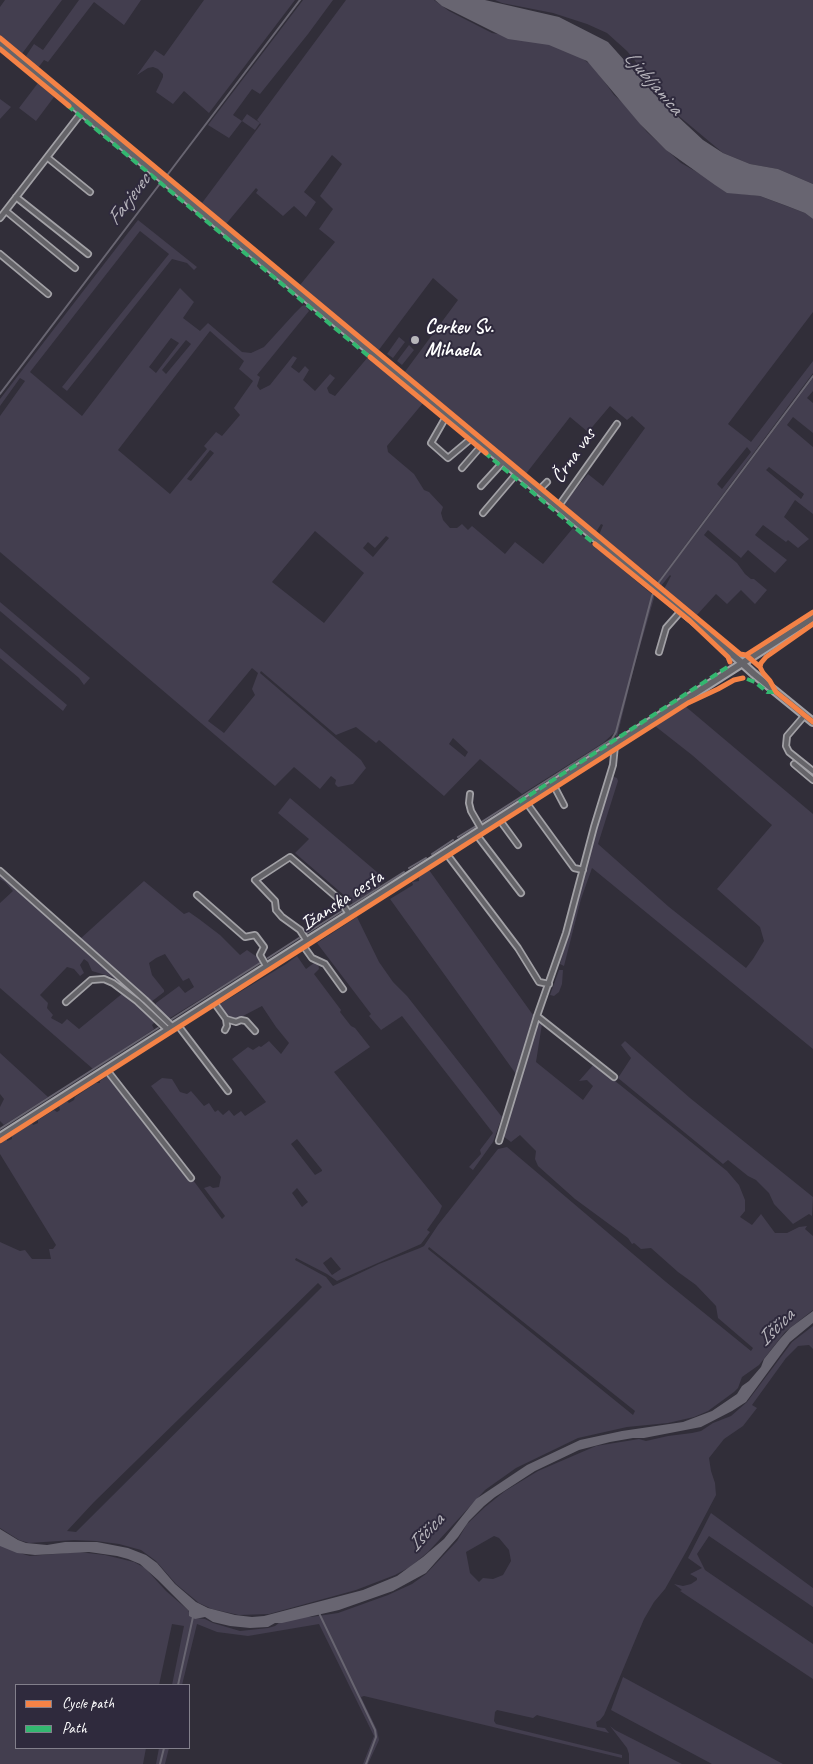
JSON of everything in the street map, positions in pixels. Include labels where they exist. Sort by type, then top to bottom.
[{"type":"street","name":"Črna vas","points":[[0,44],[558,507],[813,722]]},
{"type":"street","points":[[0,218],[82,112]]},
{"type":"street","points":[[48,158],[90,192]]},
{"type":"street","points":[[16,197],[88,254]]},
{"type":"street","points":[[6,211],[75,268]]},
{"type":"street","points":[[0,254],[48,294]]},
{"type":"street","points":[[446,415],[431,443],[448,458],[473,437]]},
{"type":"street","name":"Črna vas","points":[[558,507],[617,424]]},
{"type":"street","points":[[462,468],[482,445]]},
{"type":"street","points":[[481,486],[503,462]]},
{"type":"street","name":"Črna vas","points":[[483,513],[517,473]]},
{"type":"street","name":"Črna vas","points":[[538,491],[547,482]]},
{"type":"street","points":[[660,652],[666,628],[681,611]]},
{"type":"street","name":"Ižanska cesta","points":[[0,1137],[813,618]]},
{"type":"street","points":[[804,715],[787,736],[786,746],[789,752],[813,771]]},
{"type":"street","points":[[499,1142],[537,1016],[566,933],[613,765],[615,745]]},
{"type":"street","points":[[794,764],[813,780]]},
{"type":"street","points":[[553,784],[564,805]]},
{"type":"street","points":[[470,794],[469,803],[479,832],[522,893]]},
{"type":"street","points":[[526,802],[574,868],[583,870]]},
{"type":"street","points":[[499,819],[518,846]]},
{"type":"street","points":[[446,853],[518,948],[539,982],[549,984]]},
{"type":"street","points":[[343,990],[324,964],[312,958],[300,930],[276,910],[275,901],[255,880],[290,857],[340,900],[349,914]]},
{"type":"street","points":[[0,871],[173,1027],[228,1091]]},
{"type":"street","points":[[197,895],[245,936],[255,935],[264,947],[260,955],[267,967]]},
{"type":"street","points":[[66,1002],[91,980],[104,978],[113,982],[173,1027]]},
{"type":"street","points":[[213,1001],[226,1020],[227,1026],[225,1030]]},
{"type":"street","points":[[537,1016],[614,1076]]},
{"type":"street","points":[[226,1020],[246,1021],[255,1031]]},
{"type":"street","points":[[106,1069],[191,1178]]},
{"type":"shaded area","points":[[5,0],[62,0],[21,55],[0,36],[0,7]]},
{"type":"shaded area","points":[[79,0],[141,0],[124,25],[94,2],[48,62],[44,60],[38,68],[26,56],[34,44],[43,50]]},
{"type":"shaded area","points":[[204,0],[295,0],[209,113],[184,91],[173,104],[156,92],[163,77],[163,74],[158,69],[148,68],[137,75],[155,50],[164,56]]},
{"type":"shaded area","points":[[303,0],[333,0],[260,94],[252,89],[233,115],[242,121],[229,138],[208,125]]},
{"type":"shaded area","points":[[346,0],[434,0],[449,11],[492,33],[551,43],[579,56],[594,67],[614,95],[647,132],[681,163],[734,193],[760,196],[805,213],[813,219],[813,312],[728,424],[751,442],[813,361],[813,373],[660,579],[662,579],[813,378],[813,391],[807,398],[813,403],[813,433],[793,417],[787,425],[813,447],[813,514],[795,500],[784,517],[809,539],[798,548],[788,540],[786,542],[763,525],[755,535],[787,560],[775,573],[748,550],[741,558],[708,530],[704,535],[737,563],[745,574],[767,590],[755,604],[741,590],[727,604],[716,594],[696,616],[664,589],[670,575],[661,586],[599,535],[603,525],[601,524],[596,532],[563,505],[588,474],[603,486],[645,428],[632,416],[627,420],[610,406],[588,432],[570,417],[525,475],[435,397],[404,373],[458,300],[433,278],[378,351],[300,285],[335,242],[319,229],[333,209],[320,196],[342,164],[332,155],[304,192],[316,202],[306,217],[294,206],[283,216],[256,193],[258,190],[256,188],[226,224],[202,203],[261,124],[257,120]],"holes":[[[747,447],[751,452],[722,489],[717,484]],[[769,467],[804,494],[801,499],[766,470]]]},
{"type":"shaded area","points":[[435,0],[485,0],[559,17],[608,42],[659,99],[703,140],[723,153],[750,164],[778,169],[813,184],[813,219],[805,213],[760,196],[727,193],[715,185],[666,150],[640,124],[587,61],[549,45],[508,39],[442,6]]},
{"type":"shaded area","points":[[495,0],[813,0],[813,184],[778,169],[750,164],[723,153],[680,117],[627,51],[607,33],[553,13]]},
{"type":"shaded area","points":[[38,83],[54,97],[36,121],[19,108]]},
{"type":"shaded area","points":[[0,99],[11,107],[0,119]]},
{"type":"shaded area","points":[[247,114],[260,123],[255,130],[242,121]]},
{"type":"shaded area","points":[[138,220],[197,267],[194,270],[187,263],[172,259],[67,391],[62,387],[169,254],[140,231],[30,372],[82,416],[180,288],[194,302],[183,318],[200,331],[208,323],[242,352],[251,353],[264,347],[295,313],[305,305],[309,311],[257,375],[260,377],[257,386],[260,390],[270,385],[293,356],[297,358],[291,367],[299,373],[305,366],[309,370],[303,380],[315,391],[330,374],[335,378],[327,388],[329,393],[335,396],[368,357],[423,403],[387,446],[388,452],[414,474],[424,490],[429,492],[443,507],[441,513],[443,520],[450,528],[457,528],[462,524],[468,530],[472,526],[505,554],[515,542],[543,564],[573,528],[654,596],[617,737],[614,733],[603,743],[522,794],[480,759],[444,796],[379,740],[376,743],[356,727],[336,735],[261,671],[260,673],[361,760],[366,768],[353,784],[338,787],[335,784],[336,780],[331,776],[320,789],[294,767],[275,786],[0,552],[0,416],[25,381],[20,378],[0,406],[0,399]],"holes":[[[210,331],[244,361],[239,369],[253,381],[234,408],[240,415],[222,436],[216,432],[204,446],[207,449],[170,494],[118,450]],[[171,338],[179,343],[156,373],[149,367]],[[186,340],[191,344],[166,374],[162,370]],[[210,450],[214,453],[191,481],[187,479]],[[315,531],[364,573],[324,623],[272,582]],[[386,536],[389,538],[373,557],[363,548],[368,542],[375,548]],[[252,668],[258,673],[252,689],[255,695],[224,733],[208,721]],[[453,738],[468,752],[465,757],[449,744]]]},
{"type":"shaded area","points":[[399,337],[405,342],[393,358],[387,354]]},
{"type":"shaded area","points":[[409,345],[414,350],[402,365],[397,361]]},
{"type":"shaded area","points":[[0,602],[90,678],[84,685],[79,678],[0,611]]},
{"type":"shaded area","points":[[0,648],[67,705],[63,711],[0,658]]},
{"type":"shaded area","points":[[685,706],[813,814],[813,1049],[592,868],[581,899],[564,966],[560,964],[603,802],[611,778],[614,777],[618,781],[598,844],[669,907],[746,968],[764,941],[760,927],[717,889],[772,825],[692,755],[655,726]]},
{"type":"shaded area","points":[[290,798],[384,878],[380,881],[380,886],[353,903],[295,853],[309,839],[278,813]]},
{"type":"shaded area","points":[[429,870],[533,1015],[516,1074],[390,899],[413,885],[412,882],[419,881],[419,877]]},
{"type":"shaded area","points":[[0,874],[132,991],[131,993],[112,977],[92,971],[88,962],[84,959],[80,965],[84,973],[80,976],[74,969],[67,967],[40,995],[48,1003],[47,1008],[53,1015],[51,1018],[62,1024],[67,1019],[79,1029],[123,993],[156,1021],[152,1025],[154,1029],[93,1069],[0,988],[0,903],[13,891],[0,879]]},
{"type":"shaded area","points":[[144,881],[184,914],[189,912],[220,935],[240,955],[247,950],[260,959],[261,962],[170,1018],[156,1006],[156,1003],[179,986],[185,993],[194,987],[189,978],[183,981],[165,954],[149,963],[152,975],[164,990],[151,1002],[80,939]]},
{"type":"shaded area","points":[[357,917],[379,962],[393,982],[407,996],[502,1117],[493,1142],[473,1170],[469,1167],[481,1154],[480,1150],[493,1133],[402,1016],[381,1030],[317,943]]},
{"type":"shaded area","points":[[297,956],[306,969],[314,963],[318,963],[319,969],[314,974],[341,1010],[340,1012],[370,1047],[334,1072],[442,1206],[427,1230],[430,1232],[421,1244],[337,1281],[296,1258],[295,1260],[326,1277],[333,1286],[379,1264],[424,1246],[438,1225],[498,1149],[507,1147],[666,1282],[751,1351],[753,1348],[718,1318],[716,1306],[696,1285],[651,1248],[641,1249],[634,1243],[632,1244],[628,1238],[575,1199],[538,1166],[535,1159],[536,1151],[520,1135],[511,1142],[503,1136],[539,1021],[542,1024],[536,1062],[583,1100],[593,1086],[587,1080],[579,1081],[594,1064],[727,1171],[739,1185],[745,1200],[745,1211],[740,1217],[752,1225],[761,1214],[775,1233],[787,1233],[799,1227],[807,1226],[805,1229],[813,1236],[813,1310],[785,1332],[759,1365],[742,1377],[738,1388],[734,1392],[708,1411],[694,1417],[668,1423],[627,1427],[578,1438],[516,1468],[485,1490],[428,1552],[410,1567],[395,1575],[356,1590],[269,1614],[239,1615],[212,1609],[199,1603],[176,1584],[156,1561],[141,1550],[119,1544],[96,1541],[74,1540],[29,1543],[19,1540],[0,1528],[0,1242],[20,1251],[25,1250],[32,1259],[51,1259],[49,1249],[53,1249],[56,1245],[0,1154],[0,1144],[7,1139],[7,1141],[12,1139],[12,1136],[32,1123],[33,1125],[38,1123],[38,1120],[54,1110],[57,1112],[60,1110],[59,1106],[67,1101],[69,1103],[74,1100],[75,1097],[96,1083],[100,1083],[107,1076],[190,1182],[193,1180],[222,1219],[225,1216],[204,1188],[210,1186],[213,1188],[219,1187],[221,1177],[151,1086],[162,1078],[172,1079],[180,1092],[187,1094],[191,1091],[204,1106],[209,1103],[215,1112],[218,1110],[223,1115],[229,1110],[234,1116],[241,1111],[245,1116],[266,1102],[232,1059],[248,1047],[253,1050],[269,1041],[281,1054],[289,1043],[262,1006],[234,1019],[227,1016],[220,1004]],"holes":[[[297,1139],[322,1171],[315,1175],[291,1144]],[[297,1188],[308,1202],[302,1207],[292,1193]],[[429,1247],[635,1411],[633,1415],[428,1249]],[[331,1257],[341,1269],[332,1275],[323,1263]],[[318,1283],[322,1287],[76,1532],[67,1531],[94,1502]]]},
{"type":"shaded area","points":[[559,970],[563,970],[562,984],[559,992],[554,996],[550,995]]},
{"type":"shaded area","points":[[625,1041],[690,1098],[813,1197],[812,1216],[809,1214],[793,1224],[774,1204],[769,1193],[756,1180],[728,1160],[723,1164],[618,1078],[631,1058],[621,1045]]},
{"type":"shaded area","points":[[0,1053],[48,1097],[4,1125],[0,1121],[0,1107],[4,1099],[0,1094]]},
{"type":"shaded area","name":"Iščica","points":[[813,1311],[813,1323],[790,1342],[746,1402],[732,1411],[701,1427],[644,1438],[610,1442],[579,1450],[535,1471],[484,1506],[469,1521],[458,1537],[426,1573],[393,1591],[339,1610],[275,1623],[268,1627],[230,1626],[213,1622],[205,1617],[195,1619],[189,1616],[189,1611],[158,1580],[140,1564],[128,1559],[89,1552],[35,1555],[17,1553],[0,1546],[0,1529],[26,1543],[47,1545],[65,1542],[97,1542],[128,1548],[146,1555],[157,1563],[175,1584],[196,1602],[208,1608],[235,1615],[264,1616],[363,1590],[397,1576],[423,1557],[444,1539],[476,1499],[527,1465],[580,1440],[622,1431],[683,1422],[712,1411],[737,1394],[742,1386],[761,1367],[764,1359],[790,1328]]},
{"type":"shaded area","points":[[813,1326],[813,1349],[809,1345],[798,1346],[786,1358],[752,1405],[757,1408],[743,1426],[724,1439],[709,1458],[716,1495],[665,1589],[654,1602],[644,1619],[604,1715],[596,1722],[597,1727],[605,1728],[609,1733],[537,1715],[533,1718],[497,1710],[495,1712],[494,1721],[496,1724],[622,1755],[622,1758],[364,1696],[361,1697],[377,1730],[379,1740],[368,1764],[363,1764],[374,1736],[319,1624],[248,1636],[217,1632],[197,1624],[182,1684],[172,1684],[184,1626],[172,1624],[159,1684],[15,1684],[15,1749],[146,1749],[143,1764],[0,1764],[0,1544],[30,1556],[79,1552],[105,1555],[134,1562],[145,1568],[195,1618],[205,1619],[240,1631],[268,1628],[280,1622],[306,1615],[311,1617],[338,1613],[412,1584],[426,1574],[457,1541],[467,1524],[485,1507],[505,1491],[538,1471],[596,1446],[639,1439],[646,1441],[701,1431],[713,1423],[731,1416],[747,1402],[792,1342]],"holes":[[[494,1536],[499,1538],[509,1550],[511,1561],[503,1575],[493,1579],[483,1578],[479,1582],[470,1573],[466,1552]]]},
{"type":"shaded area","points":[[711,1513],[813,1588],[813,1607],[709,1536],[697,1554],[705,1570],[813,1644],[813,1679],[680,1591],[682,1590],[674,1584],[683,1586],[697,1580],[697,1578],[690,1574],[702,1568],[688,1558]]},
{"type":"shaded area","points":[[623,1677],[783,1764],[712,1764],[611,1710]]},
{"type":"shaded area","points":[[610,1726],[682,1764],[629,1764],[627,1748]]},
{"type":"shaded area","points":[[159,1749],[169,1749],[165,1764],[156,1764]]},
{"type":"waterway","name":"Farjevec","points":[[165,178],[300,0]]},
{"type":"waterway","name":"Farjevec","points":[[0,394],[162,181]]},
{"type":"waterway","points":[[480,823],[612,739],[616,732],[652,596],[659,582],[813,376]]},
{"type":"waterway","points":[[458,837],[476,826]]},
{"type":"waterway","points":[[432,854],[453,840]]},
{"type":"waterway","points":[[409,868],[426,858]]},
{"type":"waterway","points":[[350,906],[404,872]]},
{"type":"waterway","points":[[307,933],[342,911]]},
{"type":"waterway","points":[[268,958],[299,938]]},
{"type":"waterway","points":[[172,1019],[260,963]]},
{"type":"waterway","points":[[0,1129],[158,1028]]},
{"type":"waterway","points":[[319,1613],[375,1730],[376,1737],[366,1764]]},
{"type":"waterway","points":[[178,1684],[193,1617]]},
{"type":"waterway","points":[[160,1764],[164,1749]]},
{"type":"marked path","points":[[67,105],[372,359]]},
{"type":"marked path","points":[[484,452],[597,546]]},
{"type":"marked path","points":[[519,802],[729,666]]},
{"type":"marked path","points":[[747,679],[755,682],[767,692],[776,692],[775,690]]},
{"type":"cycle path","points":[[0,38],[740,654]]},
{"type":"cycle path","points":[[0,49],[69,106]]},
{"type":"cycle path","points":[[370,357],[486,453]]},
{"type":"cycle path","points":[[595,544],[690,621],[728,657],[730,662]]},
{"type":"cycle path","points":[[746,655],[813,612]]},
{"type":"cycle path","points":[[760,667],[766,657],[813,624]]},
{"type":"cycle path","points":[[740,654],[746,655],[760,667],[776,692],[813,722]]},
{"type":"cycle path","points":[[0,1141],[688,703],[734,680],[743,678]]},
{"type":"place","name":"Cerkev Sv. Mihaela","points":[[415,340]]},
{"type":"water label","name":"Ljubljanica","points":[[653,83]]}]
